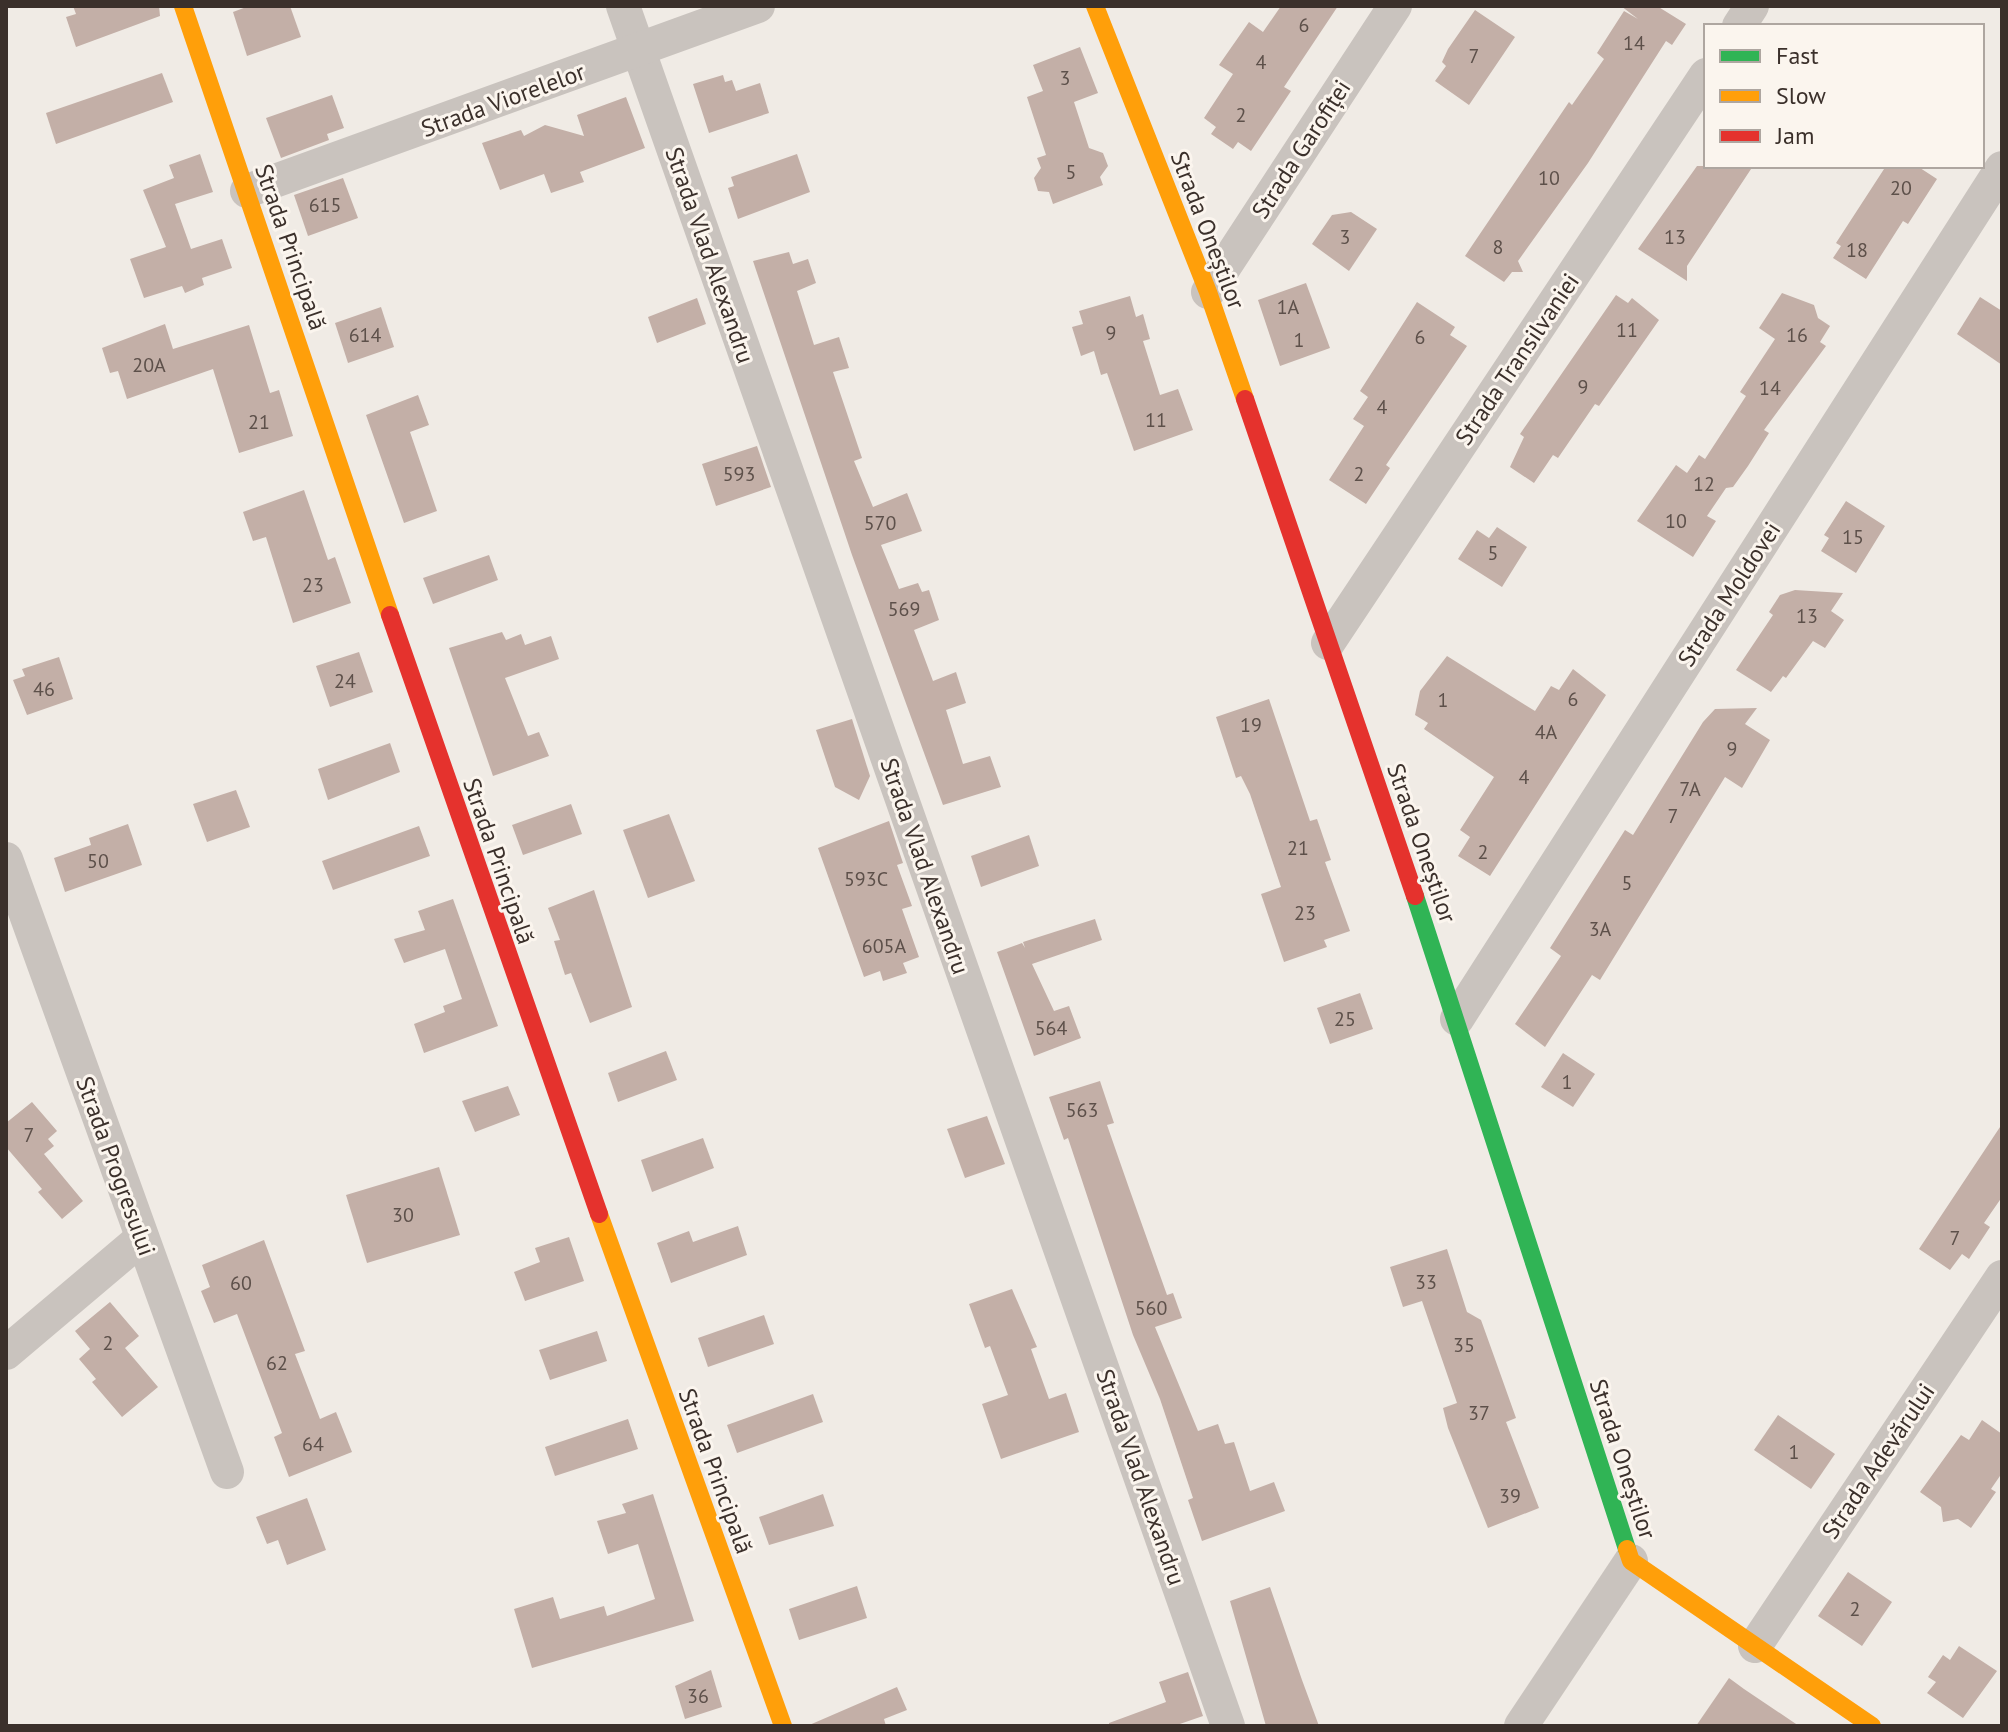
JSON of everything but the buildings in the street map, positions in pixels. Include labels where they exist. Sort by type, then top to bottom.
[{"type":"street","name":"Strada Principală","points":[[183,6],[512,973],[783,1726]]},
{"type":"street","name":"Strada Vlad Alexandru","points":[[623,6],[1228,1726]]},
{"type":"street","name":"Strada Viorelelor","points":[[247,191],[758,6]]},
{"type":"street","name":"Strada Oneștilor","points":[[1095,6],[1208,292],[1457,1019],[1631,1561],[1755,1646],[1836,1716],[1872,1726]]},
{"type":"street","name":"Strada Garofiței","points":[[1208,292],[1395,6]]},
{"type":"street","points":[[1740,24],[1752,6]]},
{"type":"street","name":"Strada Transilvaniei","points":[[1328,643],[1704,78]]},
{"type":"street","name":"Strada Moldovei","points":[[1457,1019],[2002,168]]},
{"type":"street","name":"Strada Progresului","points":[[6,859],[227,1472]]},
{"type":"street","points":[[6,1353],[142,1238]]},
{"type":"street","name":"Strada Adevărului","points":[[1755,1646],[2002,1277]]},
{"type":"street","points":[[1521,1726],[1631,1561]]},
{"type":"traffic: fast","points":[[1415,896],[1627,1549]]},
{"type":"traffic: slow","points":[[183,6],[390,615]]},
{"type":"traffic: slow","points":[[1095,6],[1208,292],[1245,399]]},
{"type":"traffic: slow","points":[[599,1214],[783,1726]]},
{"type":"traffic: slow","points":[[1627,1549],[1631,1561],[1872,1726]]},
{"type":"traffic: jam","points":[[1245,399],[1415,896]]},
{"type":"traffic: jam","points":[[390,615],[599,1214]]}]
